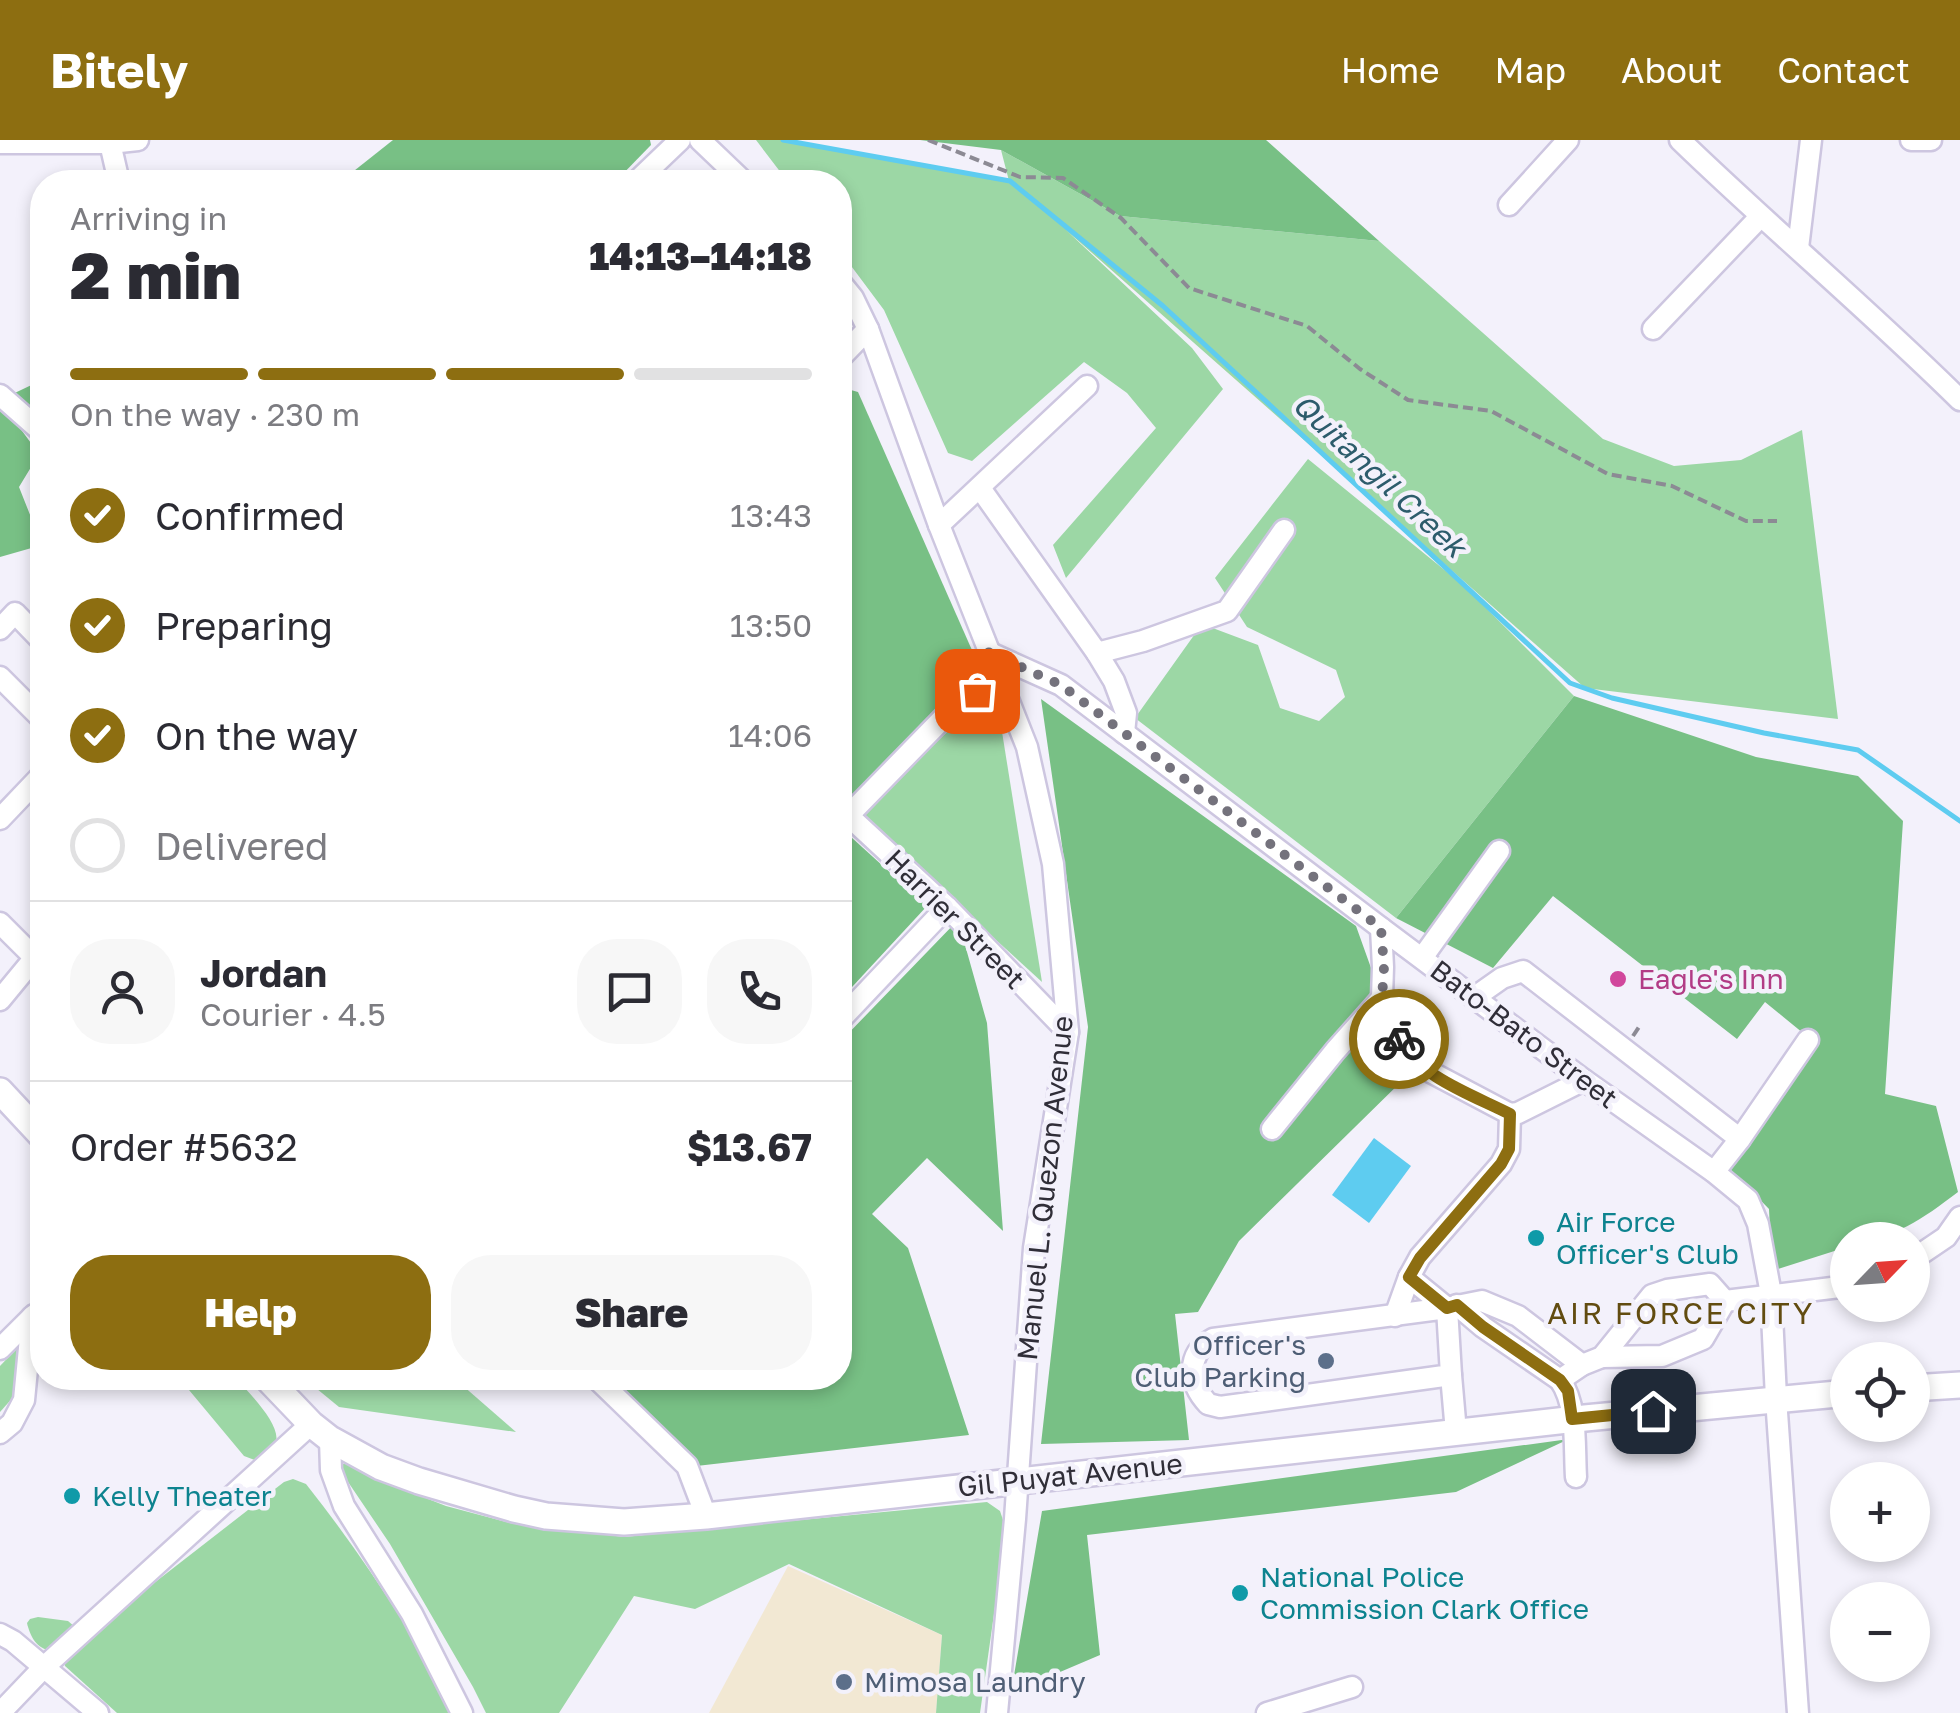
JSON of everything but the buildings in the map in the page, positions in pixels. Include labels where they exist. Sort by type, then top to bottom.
[{"type":"main road","points":[[0,1091],[30,1123]]},
{"type":"main road","points":[[1930,1386],[1960,1384]]},
{"type":"main road","name":"Gil Puyat Avenue","points":[[279,1390],[320,1432],[382,1468],[514,1509],[546,1516],[624,1522],[1830,1394]]},
{"type":"street","points":[[0,143],[138,140]]},
{"type":"street","points":[[649,170],[680,140]]},
{"type":"street","points":[[700,140],[731,170]]},
{"type":"street","points":[[1508,205],[1568,140]]},
{"type":"street","points":[[1680,140],[1960,400]]},
{"type":"street","points":[[1798,248],[1811,140]]},
{"type":"street","points":[[1911,140],[1931,140]]},
{"type":"street","points":[[110,143],[116,170]]},
{"type":"street","points":[[1653,328],[1760,218]]},
{"type":"street","name":"Manuel L. Quezon Avenue","points":[[852,297],[868,329],[939,525],[1027,747],[1053,864],[1068,1032],[1034,1248],[1018,1481],[996,1713]]},
{"type":"street","points":[[852,346],[868,329]]},
{"type":"street","points":[[939,525],[1087,386]]},
{"type":"street","points":[[0,394],[30,421]]},
{"type":"street","points":[[980,488],[1114,681],[1126,714],[1124,733]]},
{"type":"street","points":[[1097,653],[1227,612],[1284,530]]},
{"type":"street","points":[[0,629],[15,613],[30,629]]},
{"type":"street","name":"Bato-Bato Street","points":[[988,652],[1061,685],[1748,1200],[1758,1224],[1772,1294],[1798,1713]]},
{"type":"street","points":[[852,807],[955,706],[999,676]]},
{"type":"street","points":[[0,677],[30,707]]},
{"type":"street","points":[[0,819],[30,787]]},
{"type":"street","name":"Harrier Street","points":[[852,824],[947,907],[1068,1032]]},
{"type":"street","points":[[1422,958],[1499,851]]},
{"type":"street","points":[[852,1007],[947,907]]},
{"type":"street","points":[[0,923],[30,948]]},
{"type":"street","points":[[1381,928],[1382,998],[1406,1052],[1421,1068],[1510,1114],[1584,1080]]},
{"type":"street","points":[[0,1000],[30,968]]},
{"type":"street","points":[[1476,998],[1502,978],[1524,971],[1740,1139]]},
{"type":"street","points":[[1272,1129],[1382,998]]},
{"type":"street","points":[[1714,1172],[1808,1040]]},
{"type":"street","points":[[1395,1316],[1420,1258],[1501,1164],[1509,1149],[1510,1114]]},
{"type":"street","points":[[1930,1247],[1946,1236],[1960,1217]]},
{"type":"street","points":[[1409,1277],[1560,1380],[1568,1391],[1576,1476]]},
{"type":"street","points":[[1602,1357],[1652,1296],[1710,1284],[1726,1301]]},
{"type":"street","points":[[1726,1301],[1830,1288]]},
{"type":"street","points":[[1451,1375],[1220,1407],[1208,1404],[1194,1384],[1193,1370],[1196,1353],[1212,1339],[1482,1301],[1518,1316],[1582,1366]]},
{"type":"street","points":[[1560,1380],[1602,1357],[1662,1356],[1703,1339],[1726,1301]]},
{"type":"street","points":[[1452,1306],[1451,1375],[1456,1432]]},
{"type":"street","points":[[0,1349],[30,1319]]},
{"type":"street","points":[[0,1434],[12,1424],[24,1400],[30,1359]]},
{"type":"street","points":[[608,1390],[687,1466],[706,1516]]},
{"type":"street","points":[[0,1713],[44,1667],[320,1432],[344,1506],[412,1614],[462,1713]]},
{"type":"street","points":[[0,1634],[13,1640],[98,1713]]},
{"type":"street","points":[[1267,1713],[1352,1688]]},
{"type":"path","points":[[928,140],[1020,177],[1064,178],[1121,218],[1189,288],[1307,326],[1360,369],[1408,400],[1492,411],[1608,474],[1672,486],[1746,522],[1777,521]]},
{"type":"shaded area","points":[[788,1566],[942,1635],[936,1713],[709,1713]]},
{"type":"green space","points":[[393,140],[650,140],[651,145],[627,170],[355,170]]},
{"type":"green space","points":[[756,140],[784,140],[1009,181],[1001,150],[1120,216],[1379,241],[1603,439],[1674,466],[1741,460],[1802,430],[1838,719],[1585,688],[1066,230],[1192,348],[1223,389],[1066,578],[1053,545],[1156,428],[1127,393],[1084,362],[972,461],[948,453],[884,310],[852,267],[852,170],[779,170]]},
{"type":"green space","points":[[920,140],[1266,140],[1379,241],[1120,216],[1001,150]]},
{"type":"green space","points":[[30,386],[30,426],[3,405],[30,442],[30,469],[19,487],[30,515],[30,548],[0,557],[0,400]]},
{"type":"green space","points":[[852,390],[858,392],[979,666],[852,809]]},
{"type":"green space","points":[[1308,459],[1463,585],[1574,696],[1396,918],[1135,718],[1202,624],[1258,645],[1280,708],[1319,721],[1345,697],[1336,670],[1247,627],[1215,578]]},
{"type":"green space","points":[[995,688],[1042,982],[858,814]]},
{"type":"green space","points":[[1574,696],[1756,757],[1858,776],[1903,821],[1885,1094],[1936,1106],[1958,1192],[1914,1222],[1830,1222],[1830,1252],[1772,1271],[1769,1209],[1726,1165],[1814,1042],[1765,1002],[1737,1039],[1553,896],[1493,968],[1396,918]]},
{"type":"green space","points":[[1041,699],[1356,926],[1409,1074],[1239,1241],[1198,1312],[1175,1314],[1189,1440],[1041,1444],[1088,1027]]},
{"type":"green space","points":[[852,838],[927,906],[852,987]]},
{"type":"green space","points":[[958,920],[987,1023],[1003,1231],[927,1158],[872,1214],[908,1248],[969,1435],[679,1468],[598,1390],[852,1390],[852,1030]]},
{"type":"green space","points":[[20,1345],[16,1394],[0,1412],[0,1366]]},
{"type":"green space","points":[[189,1390],[246,1390],[262,1409],[274,1426],[276,1442],[260,1462],[244,1456]]},
{"type":"green space","points":[[318,1390],[468,1390],[516,1432],[339,1407]]},
{"type":"green space","points":[[1569,1439],[1456,1492],[1087,1535],[1100,1655],[1011,1693],[1042,1511]]},
{"type":"green space","points":[[349,1463],[377,1479],[446,1506],[510,1523],[624,1537],[987,1502],[1000,1511],[1006,1529],[980,1713],[936,1713],[942,1635],[789,1564],[695,1609],[634,1596],[559,1713],[486,1713],[390,1544],[344,1476],[341,1469]]},
{"type":"green space","points":[[293,1479],[306,1484],[348,1539],[459,1713],[117,1713],[65,1666],[64,1658],[73,1646],[284,1482]]},
{"type":"green space","points":[[30,1619],[68,1621],[75,1627],[53,1650],[47,1650],[35,1642],[28,1628]]},
{"type":"water","points":[[1374,1138],[1411,1166],[1369,1223],[1332,1195]]},
{"type":"waterway","name":"Quitangil Creek","points":[[783,140],[1010,181],[1163,306],[1570,683],[1612,698],[1858,750],[1960,821]]},
{"type":"way so far","points":[[977,691],[999,676],[988,652],[1061,685],[1381,928],[1382,998],[1399,1039]]},
{"type":"place","name":"Eagle's Inn","points":[[1618,979]]},
{"type":"place","name":"Air Force Officer's Club","points":[[1536,1238]]},
{"type":"place","name":"Officer's Club Parking","points":[[1326,1361]]},
{"type":"place","name":"Kelly Theater","points":[[72,1496]]},
{"type":"place","name":"National Police Commission Clark Office","points":[[1240,1593]]},
{"type":"place","name":"Mimosa Laundry","points":[[844,1682]]},
{"type":"district","name":"AIR FORCE CITY","points":[[1681,1314]]},
{"type":"route","points":[[1399,1039],[1421,1068],[1510,1114],[1509,1149],[1501,1164],[1420,1258],[1409,1277],[1447,1308],[1457,1305],[1560,1380],[1568,1391],[1572,1419],[1653,1411]]}]
